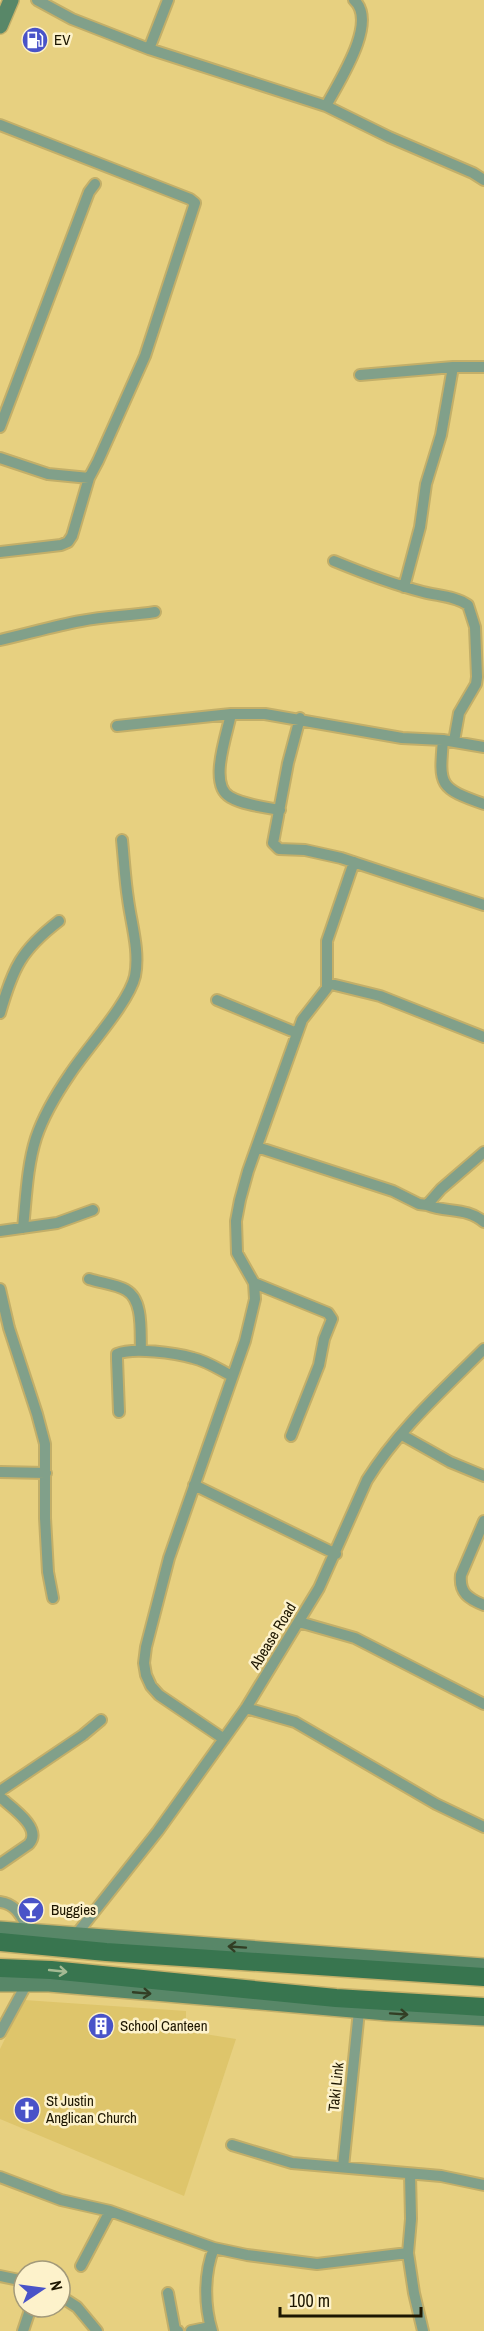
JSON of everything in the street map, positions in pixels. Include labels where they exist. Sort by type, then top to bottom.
[{"type":"main road","points":[[0,1942],[106,1952],[484,1977]]},
{"type":"main road","points":[[0,1968],[51,1970],[455,2010],[484,2007]]},
{"type":"street","points":[[0,26],[11,0]]},
{"type":"street","points":[[37,0],[72,19],[149,49],[326,106],[389,137],[464,168],[484,180]]},
{"type":"street","points":[[149,49],[168,0]]},
{"type":"street","points":[[326,106],[362,32],[362,12],[354,0]]},
{"type":"street","points":[[0,125],[190,199],[195,203],[145,356],[89,478],[72,536],[68,542],[61,545],[0,552]]},
{"type":"street","points":[[0,427],[89,192],[95,184]]},
{"type":"street","points":[[405,586],[420,527],[426,484],[441,435],[453,367]]},
{"type":"street","points":[[360,375],[453,367],[484,367]]},
{"type":"street","points":[[0,458],[48,474],[89,478]]},
{"type":"street","points":[[334,561],[372,577],[461,600],[468,605],[472,614],[476,640],[476,684],[459,713],[449,741],[442,779],[458,794],[484,804]]},
{"type":"street","points":[[0,640],[80,621],[111,617],[124,618],[155,612]]},
{"type":"street","points":[[117,726],[231,714],[265,714],[300,718],[402,738],[449,741],[484,747]]},
{"type":"street","points":[[231,714],[219,783],[231,798],[280,810]]},
{"type":"street","points":[[300,718],[288,763],[273,843],[279,849],[305,850],[354,862],[484,905]]},
{"type":"street","points":[[23,1228],[34,1148],[42,1125],[68,1076],[105,1026],[129,990],[135,976],[134,937],[122,840]]},
{"type":"street","points":[[224,1739],[159,1695],[151,1686],[144,1663],[169,1558],[250,1322],[255,1299],[254,1283],[237,1253],[236,1225],[243,1191],[302,1020],[320,998],[327,983],[327,941],[354,862]]},
{"type":"street","points":[[1,1006],[19,961],[44,932],[59,921]]},
{"type":"street","points":[[327,983],[380,996],[484,1037]]},
{"type":"street","points":[[217,1000],[297,1033]]},
{"type":"street","points":[[257,1147],[393,1191],[419,1204],[453,1212],[463,1210],[484,1222]]},
{"type":"street","points":[[427,1205],[441,1189],[484,1152]]},
{"type":"street","points":[[0,1231],[57,1223],[93,1210]]},
{"type":"street","points":[[90,1279],[124,1289],[132,1294],[138,1306],[141,1351]]},
{"type":"street","points":[[254,1283],[328,1313],[332,1318],[324,1339],[320,1365],[291,1436]]},
{"type":"street","points":[[0,1289],[9,1328],[45,1444],[46,1541],[53,1598]]},
{"type":"street","name":"Abease Road","points":[[75,1936],[158,1831],[246,1708],[299,1622],[336,1554],[367,1480],[389,1448],[426,1406],[484,1349]]},
{"type":"street","points":[[119,1412],[117,1354],[141,1351],[196,1358],[232,1376]]},
{"type":"street","points":[[402,1435],[450,1462],[484,1476]]},
{"type":"street","points":[[0,1472],[46,1473]]},
{"type":"street","points":[[194,1485],[336,1554]]},
{"type":"street","points":[[484,1521],[461,1575],[460,1584],[462,1591],[470,1600],[484,1605]]},
{"type":"street","points":[[299,1622],[355,1638],[484,1704]]},
{"type":"street","points":[[246,1708],[295,1722],[436,1804],[484,1827]]},
{"type":"street","points":[[0,1791],[83,1736],[101,1720]]},
{"type":"street","points":[[0,1797],[30,1826],[33,1833],[33,1839],[29,1844],[0,1864]]},
{"type":"street","points":[[0,1902],[15,1907],[30,1932]]},
{"type":"street","points":[[0,1929],[484,1966]]},
{"type":"street","points":[[0,1984],[49,1984],[359,2011],[455,2010],[484,2018]]},
{"type":"street","points":[[0,2033],[26,1985]]},
{"type":"street","name":"Taki Link","points":[[343,2167],[359,2011]]},
{"type":"street","points":[[232,2145],[292,2163],[441,2176],[484,2185]]},
{"type":"street","points":[[410,2174],[411,2219],[408,2253],[423,2331]]},
{"type":"street","points":[[0,2176],[61,2200],[110,2211],[214,2248],[247,2255],[317,2264],[408,2253]]},
{"type":"street","points":[[81,2266],[110,2211]]},
{"type":"street","points":[[190,2331],[211,2329],[206,2298],[207,2278],[214,2248]]},
{"type":"street","points":[[168,2293],[173,2322],[178,2331]]},
{"type":"street","points":[[72,2304],[97,2331]]},
{"type":"shaded area","points":[[24,2000],[186,2011],[186,2031],[236,2039],[184,2196],[0,2119],[0,2049]]},
{"type":"place","name":"EV","points":[[35,40]]},
{"type":"place","name":"Buggies","points":[[31,1910]]},
{"type":"place","name":"School Canteen","points":[[101,2026]]},
{"type":"place","name":"St Justin Anglican Church","points":[[27,2110]]}]
